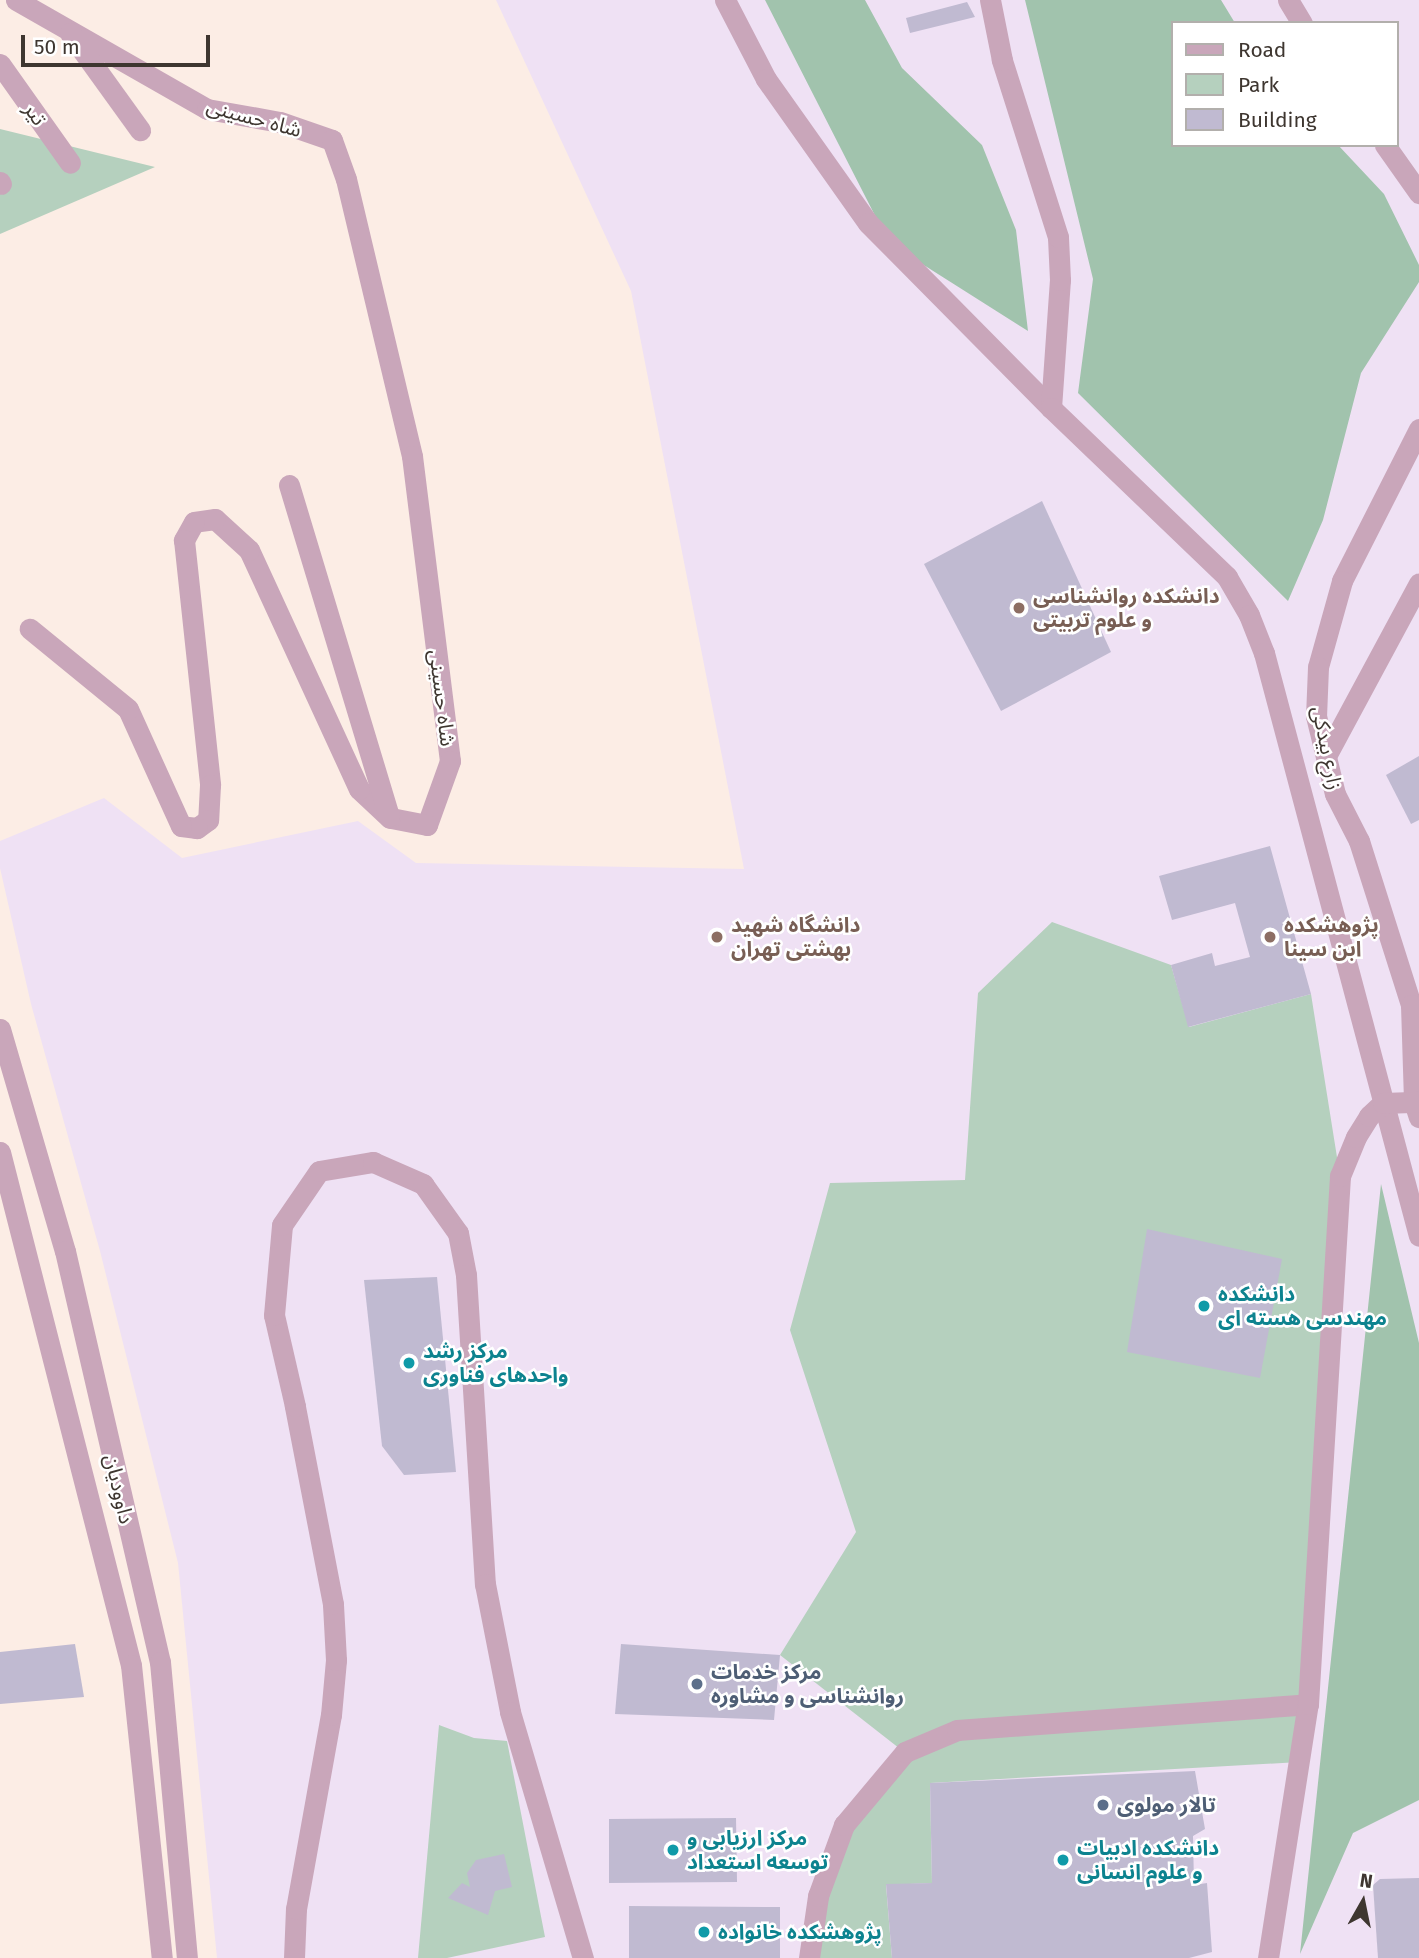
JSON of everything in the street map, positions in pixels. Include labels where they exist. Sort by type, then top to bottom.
[{"type":"street","name":"شاه حسینی","points":[[16,0],[207,109],[280,121],[332,140],[346,179],[408,433],[450,761],[427,825],[390,818]]},
{"type":"street","name":"زارع بیدکی","points":[[725,0],[766,79],[868,223],[1051,408],[1227,577],[1249,615],[1264,653],[1419,1237]]},
{"type":"street","points":[[990,0],[1002,60],[1058,237],[1060,280],[1051,408]]},
{"type":"street","points":[[1288,0],[1301,21]]},
{"type":"street","points":[[65,26],[140,130]]},
{"type":"street","name":"تیر","points":[[0,64],[70,163]]},
{"type":"street","points":[[1386,147],[1419,193]]},
{"type":"street","name":"زارع بیدکی","points":[[1417,1107],[1411,1005],[1359,841],[1335,794],[1316,716],[1318,667],[1338,593],[1377,508],[1419,429]]},
{"type":"street","points":[[289,485],[390,818]]},
{"type":"street","points":[[30,629],[128,709],[181,826],[197,828],[208,820],[211,785],[184,540],[194,522],[215,519],[249,550],[359,789],[390,818]]},
{"type":"street","points":[[1326,756],[1419,583]]},
{"type":"street","name":"داوودیان","points":[[0,1029],[65,1251],[160,1662],[187,1958]]},
{"type":"street","points":[[1268,1958],[1308,1704],[1340,1176],[1356,1137],[1369,1116],[1383,1103],[1417,1107]]},
{"type":"street","name":"داوودیان","points":[[0,1152],[131,1665],[162,1958]]},
{"type":"street","points":[[294,1958],[296,1909],[331,1715],[336,1660],[333,1604],[295,1406],[274,1315],[282,1225],[318,1171],[373,1162],[423,1184],[458,1233],[466,1275],[485,1584],[510,1712],[583,1958]]},
{"type":"street","points":[[62,1389],[92,1370]]},
{"type":"street","points":[[809,1958],[818,1896],[844,1825],[905,1752],[957,1730],[1308,1704]]},
{"type":"shaded area","name":"دانشگاه شهید بهشتی تهران","points":[[496,0],[1419,0],[1419,1958],[217,1958],[178,1563],[100,1251],[31,1004],[0,868],[0,841],[104,798],[182,858],[358,821],[416,863],[744,869],[631,291]]},
{"type":"green space","points":[[765,0],[865,0],[902,68],[982,145],[1016,230],[1028,331],[889,243]]},
{"type":"green space","points":[[1025,0],[1221,0],[1234,21],[1170,21],[1170,147],[1340,147],[1384,194],[1419,265],[1419,282],[1361,373],[1323,520],[1288,601],[1078,393],[1093,279]]},
{"type":"green space","points":[[0,129],[155,167],[0,234]]},
{"type":"green space","points":[[1052,922],[1171,965],[1189,1027],[1311,994],[1340,1176],[1299,1762],[930,1783],[932,1883],[886,1885],[892,1958],[809,1958],[844,1825],[904,1752],[780,1655],[856,1532],[790,1330],[830,1183],[965,1180],[978,993]]},
{"type":"green space","points":[[1381,1184],[1419,1343],[1419,1800],[1353,1833],[1300,1954]]},
{"type":"green space","points":[[439,1725],[474,1738],[507,1741],[545,1937],[447,1958],[418,1958]]},
{"type":"building","points":[[967,2],[975,17],[910,33],[906,18]]},
{"type":"building","name":"دانشکده روانشناسی و علوم تربیتی","points":[[1042,501],[1111,652],[1001,711],[924,564]]},
{"type":"building","points":[[1419,756],[1419,820],[1411,824],[1386,775]]},
{"type":"building","name":"پژوهشکده ابن سینا","points":[[1270,846],[1311,994],[1188,1027],[1171,965],[1212,953],[1215,966],[1250,957],[1235,903],[1172,920],[1159,876]]},
{"type":"building","name":"دانشکده مهندسی هسته ای","points":[[1147,1229],[1282,1259],[1260,1378],[1127,1352]]},
{"type":"building","name":"مرکز رشد واحدهای فناوری","points":[[437,1277],[456,1472],[404,1475],[382,1446],[364,1280]]},
{"type":"building","points":[[75,1644],[84,1697],[0,1704],[0,1652]]},
{"type":"building","name":"مرکز خدمات روانشناسی و مشاوره","points":[[621,1644],[780,1655],[774,1720],[615,1714]]},
{"type":"building","name":"دانشکده ادبیات و علوم انسانی","points":[[1195,1771],[1205,1829],[1193,1836],[1194,1885],[1207,1883],[1212,1952],[1189,1958],[892,1958],[886,1884],[932,1883],[930,1783]]},
{"type":"building","name":"مرکز ارزیابی و توسعه استعداد","points":[[736,1818],[737,1882],[609,1883],[609,1819]]},
{"type":"building","points":[[504,1854],[512,1887],[495,1891],[488,1915],[448,1898],[462,1883],[470,1887],[467,1873],[476,1860]]},
{"type":"building","points":[[1419,1878],[1419,1958],[1378,1958],[1373,1885],[1380,1879]]},
{"type":"building","name":"پژوهشکده خانواده","points":[[629,1906],[780,1907],[780,1958],[629,1958]]},
{"type":"place","name":"دانشکده روانشناسی و علوم تربیتی","points":[[1019,608]]},
{"type":"place","name":"دانشگاه شهید بهشتی تهران","points":[[717,937]]},
{"type":"place","name":"پژوهشکده ابن سینا","points":[[1270,937]]},
{"type":"place","name":"دانشکده مهندسی هسته ای","points":[[1204,1306]]},
{"type":"place","name":"مرکز رشد واحدهای فناوری","points":[[409,1363]]},
{"type":"place","name":"مرکز خدمات روانشناسی و مشاوره","points":[[697,1684]]},
{"type":"place","name":"تالار مولوی","points":[[1103,1805]]},
{"type":"place","name":"مرکز ارزیابی و توسعه استعداد","points":[[673,1850]]},
{"type":"place","name":"دانشکده ادبیات و علوم انسانی","points":[[1063,1860]]},
{"type":"place","name":"پژوهشکده خانواده","points":[[704,1932]]}]
